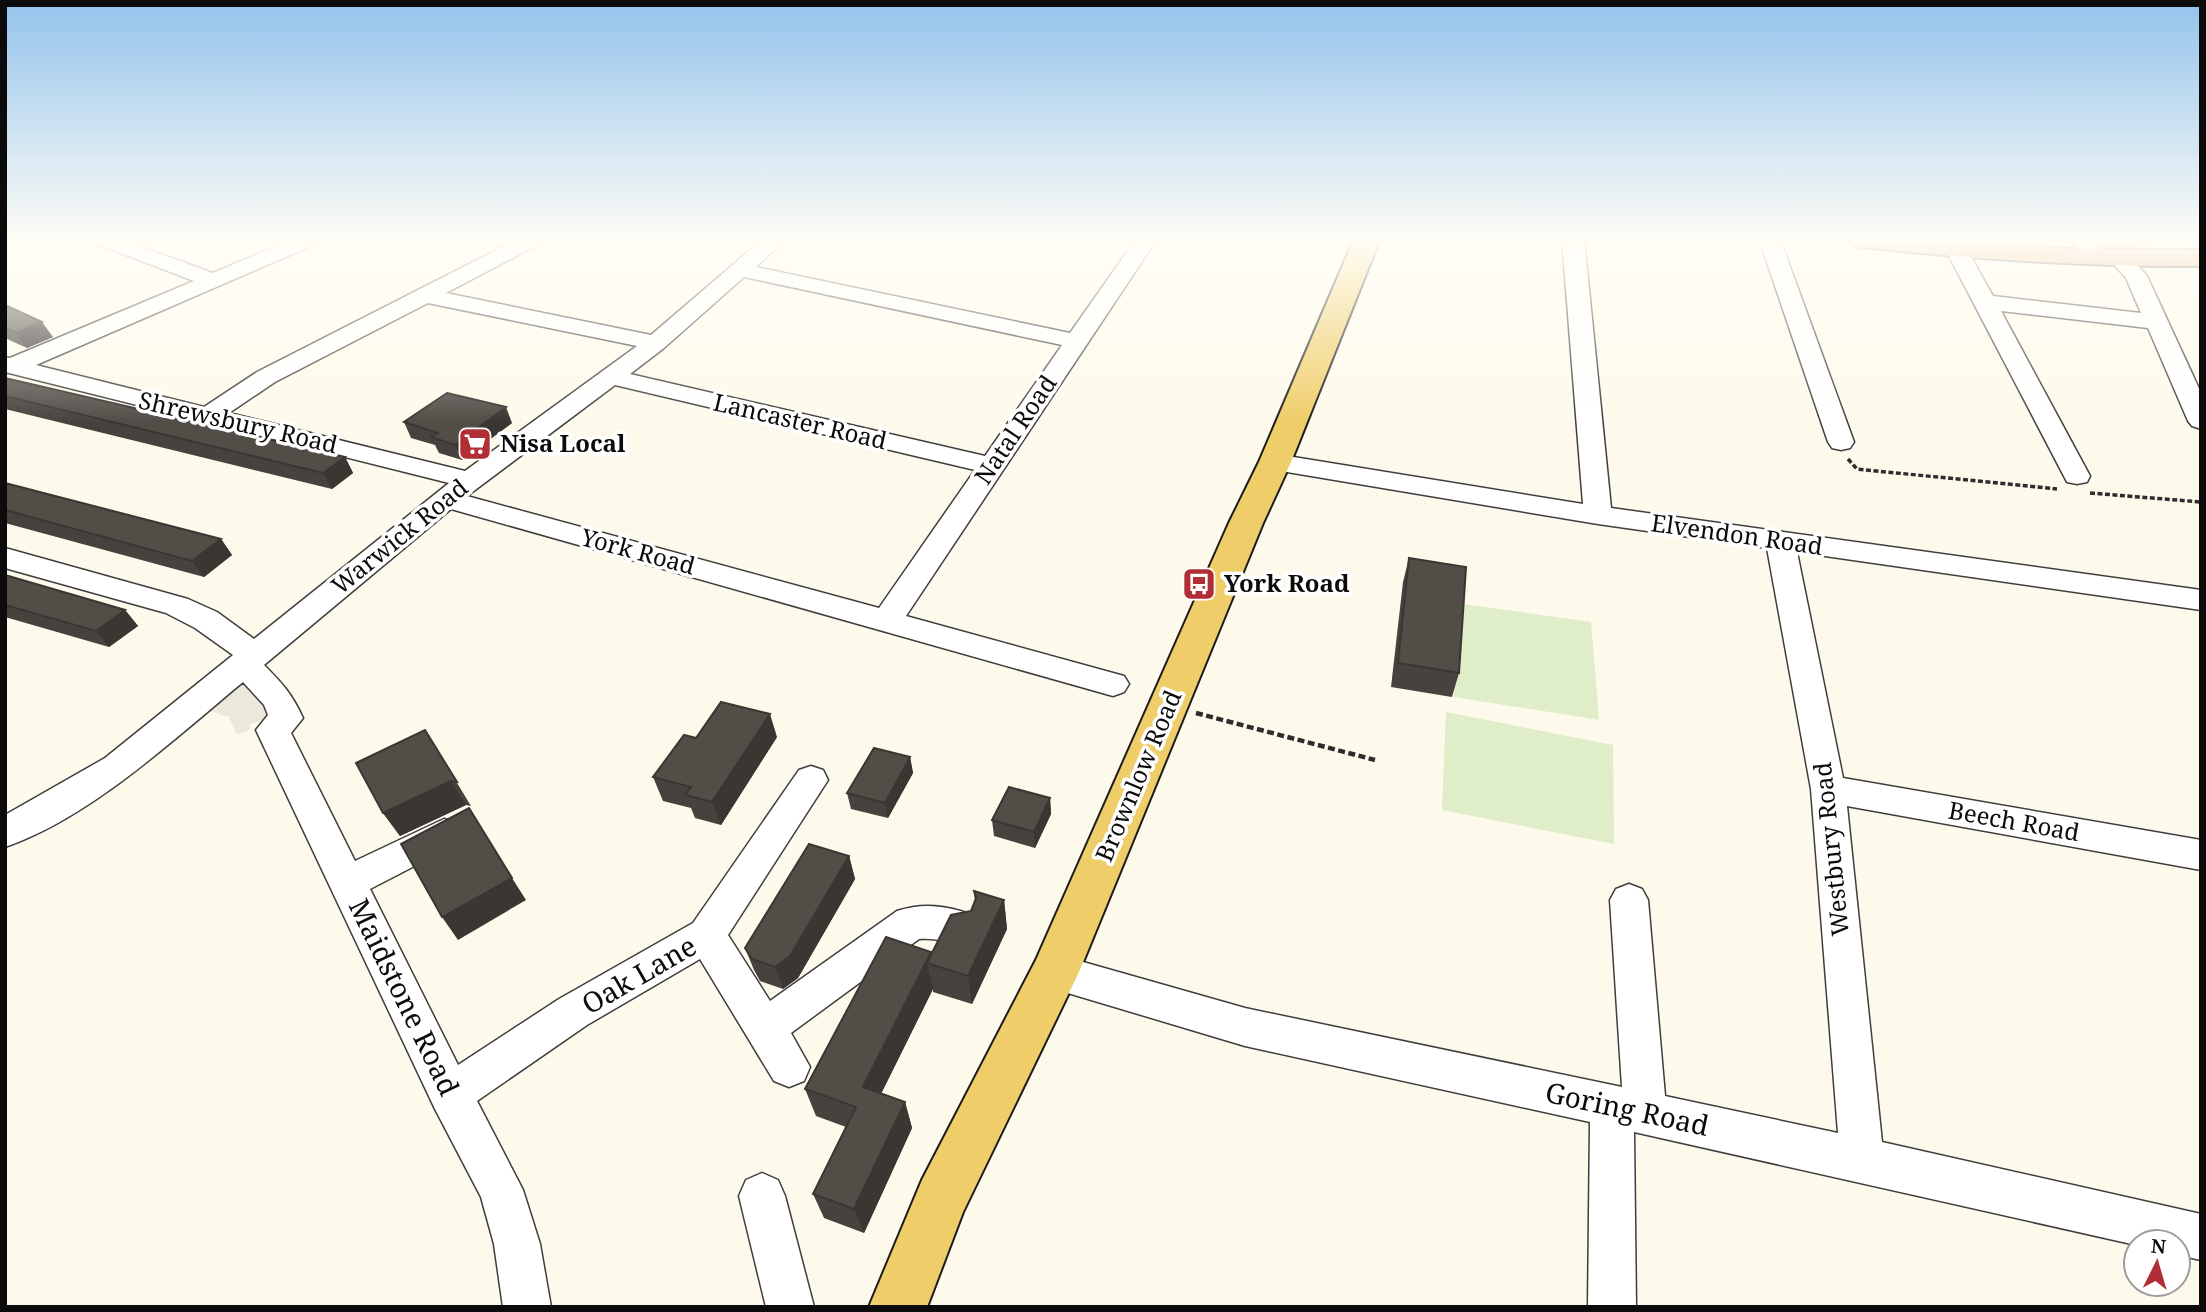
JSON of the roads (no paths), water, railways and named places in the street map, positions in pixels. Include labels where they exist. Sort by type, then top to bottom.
[{"type":"main road","name":"Brownlow Road","points":[[898,1307],[941,1199],[1055,972],[1342,300]]},
{"type":"street","points":[[9,365],[164,300]]},
{"type":"street","points":[[210,415],[266,377],[413,300]]},
{"type":"street","points":[[449,300],[656,342]]},
{"type":"street","name":"Warwick Road","points":[[21,812],[89,786],[124,761],[446,499],[656,342],[705,300]]},
{"type":"street","points":[[883,300],[1076,341]]},
{"type":"street","name":"Natal Road","points":[[886,621],[1104,300]]},
{"type":"street","points":[[1579,300],[1598,515]]},
{"type":"street","points":[[1791,300],[1841,442]]},
{"type":"street","points":[[2147,300],[2201,421]]},
{"type":"street","points":[[1984,302],[2137,318],[2158,324]]},
{"type":"street","points":[[1984,302],[2074,486]]},
{"type":"street","name":"Shrewsbury Road","points":[[9,365],[470,480]]},
{"type":"street","name":"Lancaster Road","points":[[609,376],[992,466]]},
{"type":"street","name":"Elvendon Road","points":[[1275,461],[1598,515],[2201,600]]},
{"type":"street","name":"York Road","points":[[446,499],[1113,684]]},
{"type":"street","name":"Westbury Road","points":[[1780,541],[1828,789],[1862,1160]]},
{"type":"street","points":[[5,558],[177,606],[206,620],[249,659]]},
{"type":"street","name":"Maidstone Road","points":[[249,659],[258,675],[278,699],[286,718],[273,730],[450,1094],[501,1190],[517,1244],[527,1307]]},
{"type":"street","name":"Oak Lane","points":[[450,1094],[573,1012],[707,935],[811,780]]},
{"type":"street","name":"Beech Road","points":[[1828,789],[2201,855]]},
{"type":"street","points":[[5,832],[21,812]]},
{"type":"street","points":[[349,882],[467,822]]},
{"type":"street","points":[[1612,1307],[1628,1110],[1629,900]]},
{"type":"street","points":[[765,1028],[911,923],[933,921],[959,927]]},
{"type":"street","points":[[707,935],[789,1067]]},
{"type":"street","name":"Goring Road","points":[[1055,972],[1245,1027],[1862,1160],[2201,1237]]},
{"type":"street","points":[[762,1196],[790,1307]]},
{"type":"place","name":"Nisa Local","points":[[475,444]]},
{"type":"place","name":"York Road","points":[[1199,584]]}]
